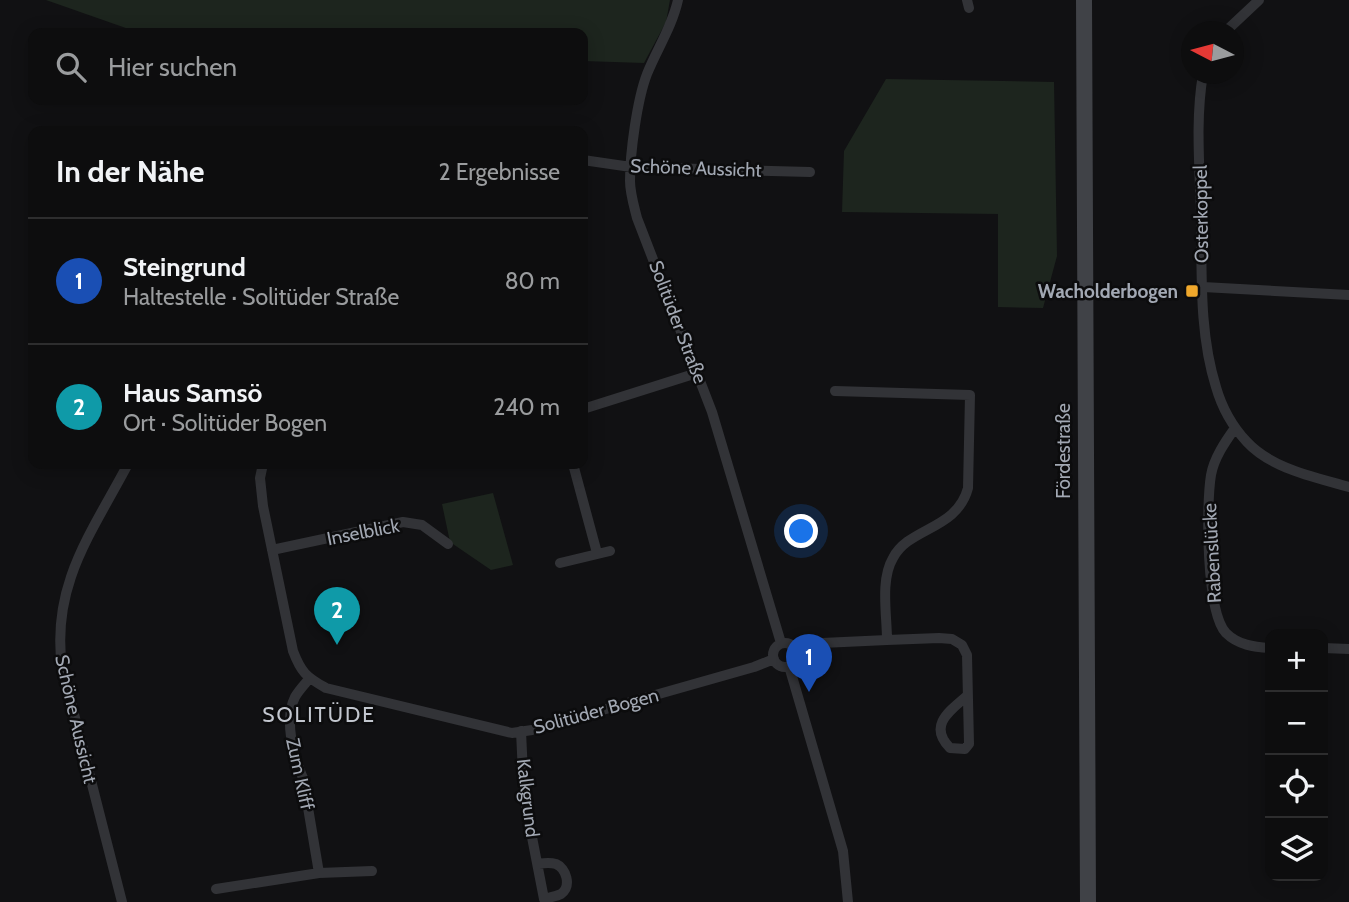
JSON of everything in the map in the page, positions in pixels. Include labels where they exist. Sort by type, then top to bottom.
[{"type":"main road","name":"Fördestraße","points":[[1084,0],[1088,902]]},
{"type":"street","name":"Solitüder Straße","points":[[678,0],[670,29],[645,79],[638,108],[630,183],[637,218],[712,412],[781,643]]},
{"type":"street","points":[[1237,21],[1259,0]]},
{"type":"street","name":"Osterkoppel","points":[[1202,84],[1198,121],[1203,287],[1209,361],[1224,411],[1249,445],[1271,460],[1302,473],[1349,487]]},
{"type":"street","name":"Schöne Aussicht","points":[[588,161],[631,167],[810,172]]},
{"type":"street","points":[[1203,287],[1349,295]]},
{"type":"street","points":[[588,407],[697,373]]},
{"type":"street","points":[[835,391],[970,395],[968,488],[965,499],[948,518],[901,547],[893,556],[886,579],[887,640]]},
{"type":"street","name":"Rabenslücke","points":[[1235,428],[1220,450],[1211,473],[1211,596],[1217,619],[1226,632],[1243,645],[1265,647]]},
{"type":"street","name":"Schöne Aussicht","points":[[122,902],[65,681],[59,643],[61,610],[67,583],[125,469]]},
{"type":"street","points":[[261,469],[260,478],[272,550],[293,651],[299,667],[309,679]]},
{"type":"street","points":[[574,469],[597,553]]},
{"type":"street","name":"Inselblick","points":[[272,550],[403,522],[422,525],[449,544]]},
{"type":"street","points":[[560,563],[610,551]]},
{"type":"street","points":[[796,651],[822,643],[939,638],[952,639],[962,645],[967,655],[968,695],[969,744],[965,749],[950,748],[942,736],[941,724],[944,716],[968,695]]},
{"type":"street","points":[[781,643],[790,644],[796,651],[796,660],[789,666],[780,666],[774,659],[774,650],[781,643]]},
{"type":"street","points":[[1328,649],[1349,649]]},
{"type":"street","name":"Solitüder Bogen","points":[[309,679],[326,688],[512,733],[754,667],[774,659]]},
{"type":"street","points":[[789,666],[843,851],[848,902]]},
{"type":"street","name":"Zum Kliff","points":[[309,679],[295,697],[290,713],[291,731],[298,768],[303,778],[319,873]]},
{"type":"street","name":"Kalkgrund","points":[[522,731],[524,796],[538,864]]},
{"type":"street","points":[[216,889],[319,873],[372,871]]},
{"type":"shaded area","points":[[46,0],[670,0],[666,22],[644,63],[588,61],[588,28],[126,28]]},
{"type":"shaded area","points":[[886,79],[1054,82],[1057,256],[1043,308],[998,307],[998,214],[842,212],[844,151]]},
{"type":"shaded area","points":[[493,493],[513,565],[491,570],[450,542],[442,504]]},
{"type":"place","name":"Wacholderbogen","points":[[1192,291]]},
{"type":"place","name":"Haus Samsö","points":[[337,645]]},
{"type":"place","name":"Steingrund","points":[[809,692]]},
{"type":"district","name":"SOLITÜDE","points":[[319,714]]}]
